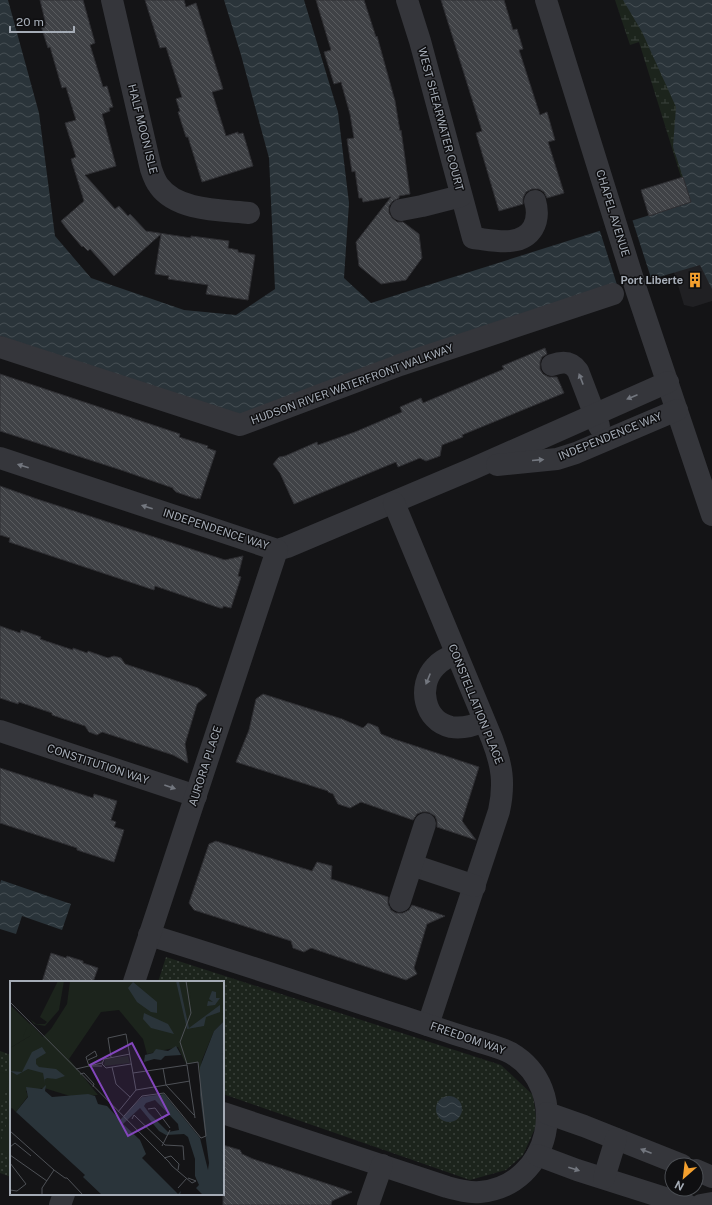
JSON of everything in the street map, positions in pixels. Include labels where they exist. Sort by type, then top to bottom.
[{"type":"street","name":"HALF MOON ISLE","points":[[112,0],[152,169],[159,186],[164,192],[173,198],[193,207],[249,213]]},
{"type":"street","name":"WEST SHEARWATER COURT","points":[[407,0],[420,41],[473,238],[508,241],[521,240],[531,231],[534,225],[537,213],[535,201]]},
{"type":"street","name":"CHAPEL AVENUE","points":[[546,0],[636,288],[712,515]]},
{"type":"street","points":[[401,210],[429,205],[461,196]]},
{"type":"street","name":"HUDSON RIVER WATERFRONT WALKWAY","points":[[0,347],[240,425],[400,365],[613,294]]},
{"type":"street","points":[[552,364],[564,362],[574,366],[578,371],[605,440]]},
{"type":"street","name":"INDEPENDENCE WAY","points":[[0,458],[277,550],[394,503],[668,382]]},
{"type":"street","name":"INDEPENDENCE WAY","points":[[472,469],[505,463],[557,458],[576,453],[677,410]]},
{"type":"street","name":"CONSTELLATION PLACE","points":[[394,503],[492,739],[501,766],[503,787],[499,812],[428,1025]]},
{"type":"street","name":"AURORA PLACE","points":[[134,981],[277,550]]},
{"type":"street","points":[[456,654],[441,661],[429,674],[424,692],[428,710],[441,723],[450,726],[469,727],[484,721]]},
{"type":"street","name":"CONSTITUTION WAY","points":[[0,731],[196,796]]},
{"type":"street","points":[[400,901],[425,824]]},
{"type":"street","points":[[412,865],[474,886]]},
{"type":"street","name":"FREEDOM WAY","points":[[149,935],[510,1053],[526,1065],[538,1081],[546,1100],[547,1130],[537,1156],[532,1164],[520,1176],[500,1187],[481,1192],[470,1192],[447,1188],[224,1113]]},
{"type":"street","points":[[547,1113],[664,1158]]},
{"type":"street","points":[[604,1178],[616,1139]]},
{"type":"street","points":[[537,1156],[687,1205]]},
{"type":"street","points":[[368,1205],[382,1165]]},
{"type":"street","points":[[60,1205],[64,1195]]},
{"type":"street","points":[[701,1205],[712,1203]]},
{"type":"shaded area","points":[[712,261],[712,301],[693,307],[684,305],[674,272]]},
{"type":"green space","points":[[615,0],[696,0],[712,172],[691,202],[683,177],[681,177],[639,42],[630,45]]},
{"type":"green space","points":[[166,957],[501,1065],[533,1095],[537,1124],[523,1155],[506,1170],[470,1180],[224,1094],[224,981],[158,981]]},
{"type":"green space","points":[[0,1051],[10,1055],[10,1177],[0,1173]]},
{"type":"green space","points":[[0,1072],[10,1075],[10,1078],[0,1108]]},
{"type":"green space","points":[[10,1113],[10,1156],[0,1152],[0,1144]]},
{"type":"water","points":[[0,0],[8,0],[39,113],[55,236],[91,278],[184,310],[236,315],[275,289],[269,158],[241,55],[224,0],[304,0],[338,112],[349,203],[344,278],[371,303],[691,202],[673,147],[676,107],[642,32],[623,0],[712,0],[712,289],[700,265],[615,290],[244,416],[0,336]]},
{"type":"water","points":[[1,880],[71,904],[62,930],[22,916],[16,934],[0,929]]},
{"type":"water","points":[[449,1096],[458,1100],[462,1109],[458,1118],[449,1122],[440,1118],[436,1109],[440,1100]]},
{"type":"pier","points":[[632,219],[652,281],[619,291],[599,228]]},
{"type":"building","points":[[40,0],[83,0],[95,43],[90,45],[103,87],[107,86],[113,107],[109,108],[110,111],[102,114],[116,166],[85,175],[115,209],[119,206],[128,216],[130,214],[146,231],[191,238],[191,236],[229,241],[228,248],[238,250],[238,252],[255,255],[248,300],[206,294],[208,285],[168,279],[169,276],[155,274],[161,234],[114,276],[90,249],[88,251],[83,246],[82,247],[61,221],[84,201],[71,159],[76,157],[65,123],[76,120],[66,87],[62,88],[50,47],[48,48],[41,26],[46,25]]},
{"type":"building","points":[[145,0],[184,0],[186,7],[196,3],[223,89],[212,92],[226,136],[238,132],[238,134],[243,133],[253,166],[202,182],[188,137],[186,137],[178,112],[180,111],[176,99],[182,97],[166,47],[160,48]]},
{"type":"building","points":[[316,0],[364,0],[376,37],[377,36],[395,101],[400,131],[401,130],[410,194],[399,196],[399,198],[393,201],[389,206],[389,213],[397,222],[403,222],[419,234],[422,258],[406,280],[381,284],[359,266],[356,242],[391,197],[363,202],[362,198],[359,198],[355,171],[352,172],[347,139],[354,138],[350,114],[341,82],[334,84],[324,52],[331,50]]},
{"type":"building","points":[[441,0],[504,0],[513,30],[517,29],[523,49],[519,50],[540,115],[547,112],[555,140],[548,142],[564,193],[547,198],[544,192],[539,189],[532,189],[526,192],[523,198],[523,204],[499,211],[476,133],[482,131]]},
{"type":"building","points":[[683,177],[691,202],[649,216],[641,190]]},
{"type":"building","points":[[545,348],[547,354],[542,357],[540,369],[543,374],[549,377],[557,377],[564,393],[462,435],[463,437],[442,445],[440,456],[426,461],[420,458],[398,467],[396,462],[294,504],[280,473],[273,464],[279,457],[285,456],[317,442],[318,445],[355,432],[402,412],[400,407],[421,398],[423,403],[504,369],[502,366]]},
{"type":"building","points":[[0,374],[180,434],[179,437],[208,446],[207,448],[216,451],[200,499],[176,492],[173,488],[121,470],[0,431]]},
{"type":"building","points":[[0,486],[225,560],[243,556],[238,576],[241,577],[231,608],[223,606],[223,608],[220,608],[155,586],[154,590],[9,542],[10,538],[0,535]]},
{"type":"building","points":[[0,626],[20,633],[21,630],[41,637],[40,639],[73,650],[73,648],[87,653],[88,651],[108,658],[114,656],[121,658],[125,664],[198,688],[207,695],[197,704],[185,744],[188,763],[173,755],[102,732],[97,735],[89,732],[85,726],[52,715],[52,713],[19,702],[18,704],[0,698]]},
{"type":"building","points":[[263,694],[342,719],[363,728],[368,723],[378,727],[381,734],[391,738],[479,767],[462,821],[476,840],[437,827],[435,816],[428,812],[417,814],[413,820],[361,802],[350,808],[338,804],[333,794],[328,791],[236,762],[249,730],[256,699]]},
{"type":"building","points":[[0,768],[93,798],[94,794],[117,801],[111,820],[116,822],[114,827],[124,830],[114,862],[77,850],[77,848],[0,823]]},
{"type":"building","points":[[216,841],[312,871],[317,862],[332,866],[331,879],[388,897],[388,904],[391,910],[396,913],[403,913],[409,910],[412,905],[445,916],[427,924],[414,968],[417,974],[406,980],[311,948],[304,952],[293,948],[291,941],[194,910],[189,903],[209,844]]},
{"type":"building","points":[[51,953],[66,958],[67,956],[83,961],[83,963],[98,968],[93,981],[42,981]]},
{"type":"building","points":[[224,1145],[240,1150],[242,1154],[253,1159],[352,1192],[332,1201],[331,1205],[223,1205]]},
{"type":"place","name":"Port Liberte","points":[[695,280]]}]
